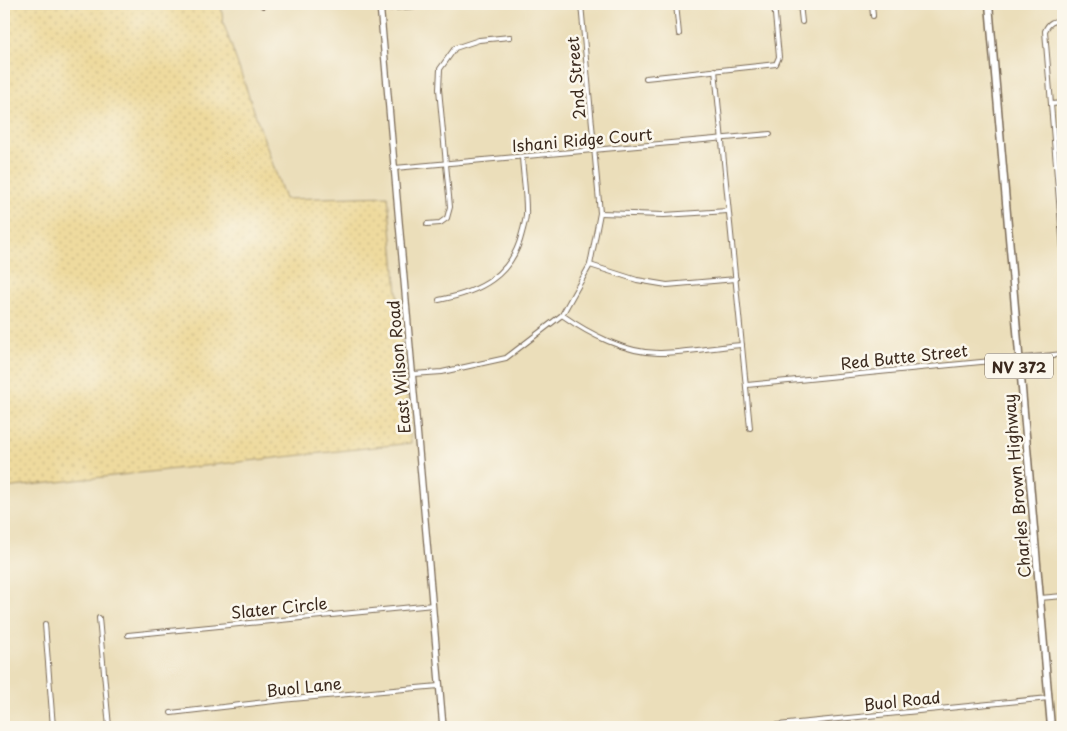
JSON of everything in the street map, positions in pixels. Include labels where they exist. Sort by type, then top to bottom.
[{"type":"main road","name":"Charles Brown Highway","points":[[989,4],[1051,727]]},
{"type":"street","points":[[381,7],[441,4]]},
{"type":"street","name":"2nd Street","points":[[562,315],[590,265],[600,213],[581,4]]},
{"type":"street","points":[[676,4],[678,34]]},
{"type":"street","points":[[646,78],[776,64],[779,57],[774,4]]},
{"type":"street","points":[[800,4],[802,22]]},
{"type":"street","points":[[872,4],[873,16]]},
{"type":"street","name":"East Wilson Road","points":[[381,7],[443,727]]},
{"type":"street","points":[[1063,20],[1054,21],[1047,26],[1045,31],[1063,250]]},
{"type":"street","points":[[427,224],[440,222],[448,218],[450,207],[439,89],[440,69],[454,48],[479,40],[510,37]]},
{"type":"street","points":[[715,70],[750,428]]},
{"type":"street","points":[[1050,104],[1063,102]]},
{"type":"street","name":"Ishani Ridge Court","points":[[395,168],[770,134]]},
{"type":"street","points":[[439,300],[474,291],[496,278],[511,261],[520,240],[527,212],[522,157]]},
{"type":"street","points":[[1058,188],[1063,187]]},
{"type":"street","points":[[600,213],[664,216],[728,211]]},
{"type":"street","points":[[590,265],[636,280],[666,285],[736,279]]},
{"type":"street","points":[[413,374],[442,372],[506,358],[562,315],[600,339],[630,348],[659,353],[742,344]]},
{"type":"street","name":"Red Butte Street","points":[[746,385],[1063,354]]},
{"type":"street","points":[[1040,598],[1063,596]]},
{"type":"street","name":"Slater Circle","points":[[128,635],[433,605]]},
{"type":"street","points":[[99,618],[109,727]]},
{"type":"street","points":[[45,624],[53,727]]},
{"type":"street","name":"Buol Lane","points":[[171,713],[292,699],[439,686]]},
{"type":"street","name":"Buol Road","points":[[758,727],[1048,698]]},
{"type":"sand","points":[[4,4],[221,4],[223,22],[285,199],[388,196],[411,443],[4,488]]}]
